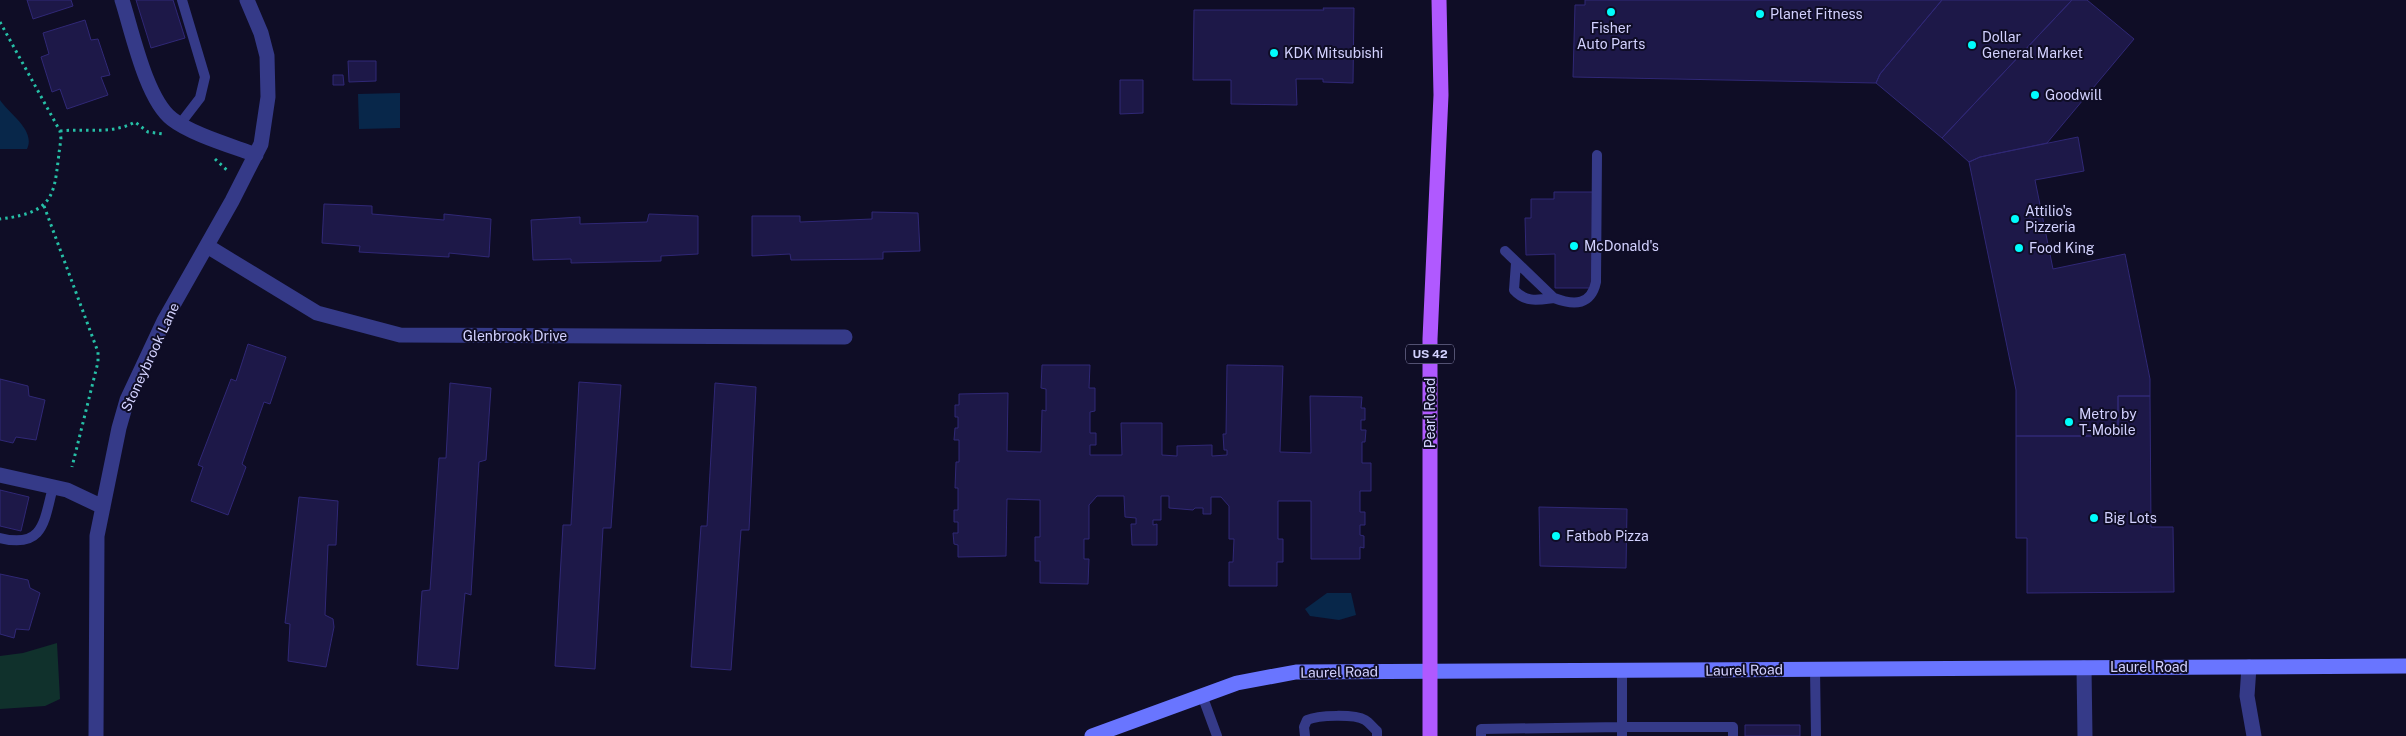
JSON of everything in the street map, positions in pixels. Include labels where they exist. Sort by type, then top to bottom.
[{"type":"main road","name":"Pearl Road","points":[[1430,736],[1430,339],[1441,95],[1439,0]]},
{"type":"street","points":[[122,0],[150,88],[162,109],[180,124],[256,155]]},
{"type":"street","name":"Stoneybrook Lane","points":[[96,736],[97,536],[118,428],[127,400],[164,321],[207,246],[261,144],[269,83],[265,48],[247,0]]},
{"type":"street","name":"Glenbrook Drive","points":[[207,246],[317,313],[400,335],[845,337]]},
{"type":"street","points":[[0,475],[83,496],[103,507]]},
{"type":"street","name":"Laurel Road","points":[[1092,736],[1237,683],[1296,672],[1430,670],[1622,672],[1815,669],[2406,666]]},
{"type":"street","points":[[2249,667],[2248,703],[2254,736]]},
{"type":"street","points":[[2084,668],[2085,736]]},
{"type":"lane","points":[[180,124],[200,98],[205,77],[182,0]]},
{"type":"lane","points":[[1505,251],[1554,298],[1564,302],[1577,302],[1587,300],[1594,294],[1596,282],[1597,155]]},
{"type":"lane","points":[[1516,262],[1514,290],[1520,296],[1532,301],[1554,298]]},
{"type":"lane","points":[[0,538],[26,541],[36,536],[42,528],[53,487]]},
{"type":"lane","points":[[1815,669],[1816,736]]},
{"type":"lane","points":[[1622,672],[1622,731]]},
{"type":"lane","points":[[1202,695],[1217,736]]},
{"type":"lane","points":[[1305,736],[1304,727],[1307,720],[1314,717],[1355,717],[1365,720],[1376,731],[1376,736]]},
{"type":"lane","points":[[1481,736],[1481,729],[1622,731],[1733,727],[1733,736]]},
{"type":"path","points":[[0,22],[60,131],[54,191],[44,206],[16,217],[0,219]]},
{"type":"path","points":[[60,131],[76,129],[109,131],[122,129],[135,122]]},
{"type":"path","points":[[44,206],[98,352],[98,362],[72,467]]},
{"type":"green space","points":[[57,643],[60,699],[45,706],[0,709],[0,656],[23,653]]},
{"type":"water","points":[[400,93],[400,128],[359,129],[358,94]]},
{"type":"water","points":[[0,100],[25,129],[29,142],[27,149],[0,149]]},
{"type":"water","points":[[1327,593],[1351,593],[1356,615],[1339,620],[1310,616],[1305,609]]},
{"type":"building","points":[[27,0],[71,0],[73,6],[33,19]]},
{"type":"building","points":[[136,0],[173,0],[185,38],[151,48]]},
{"type":"building","points":[[1585,0],[1942,0],[1880,74],[1876,83],[1573,77],[1575,5],[1585,5]]},
{"type":"building","points":[[1942,0],[2072,0],[1942,138],[1876,83],[1880,74]]},
{"type":"building","points":[[2072,0],[2087,0],[2134,39],[2047,143],[1980,157],[1969,162],[1942,138]]},
{"type":"building","points":[[1323,8],[1354,8],[1353,83],[1323,82],[1323,79],[1296,79],[1297,105],[1231,104],[1231,80],[1193,80],[1194,10],[1324,10]]},
{"type":"building","points":[[85,20],[91,40],[98,39],[110,75],[101,77],[108,95],[67,109],[60,89],[52,92],[41,57],[49,54],[43,33]]},
{"type":"building","points":[[348,61],[376,61],[376,81],[349,82]]},
{"type":"building","points":[[333,75],[343,75],[344,85],[333,85]]},
{"type":"building","points":[[1120,80],[1143,80],[1143,113],[1120,114]]},
{"type":"building","points":[[2078,137],[2084,171],[2035,180],[2053,269],[2125,254],[2150,379],[2150,396],[2118,396],[2118,436],[2016,436],[2016,390],[1969,162],[1980,157]]},
{"type":"building","points":[[1554,192],[1593,192],[1592,288],[1555,288],[1555,254],[1526,255],[1525,218],[1531,218],[1531,199],[1554,199]]},
{"type":"building","points":[[324,204],[372,206],[372,214],[444,220],[444,214],[491,219],[489,257],[449,253],[449,257],[359,252],[360,246],[322,243]]},
{"type":"building","points":[[872,212],[918,213],[920,251],[883,252],[883,259],[791,260],[790,254],[752,256],[752,216],[800,216],[800,222],[872,219]]},
{"type":"building","points":[[649,214],[698,216],[698,254],[661,256],[661,261],[571,263],[571,259],[533,260],[531,220],[580,217],[580,224],[647,222]]},
{"type":"building","points":[[248,344],[286,357],[270,404],[264,402],[242,464],[246,467],[228,515],[191,501],[203,467],[198,465],[231,379],[236,381]]},
{"type":"building","points":[[1042,365],[1090,365],[1089,388],[1095,388],[1095,411],[1090,412],[1090,433],[1096,433],[1096,445],[1090,445],[1090,455],[1122,455],[1121,423],[1162,423],[1162,455],[1177,456],[1177,446],[1212,445],[1212,456],[1227,455],[1227,450],[1224,450],[1223,434],[1226,434],[1227,365],[1283,366],[1280,452],[1311,453],[1310,396],[1362,397],[1361,408],[1365,408],[1365,420],[1361,420],[1361,430],[1366,430],[1365,442],[1362,442],[1362,463],[1371,463],[1371,491],[1360,491],[1360,512],[1365,512],[1365,525],[1360,525],[1360,535],[1364,536],[1364,548],[1360,547],[1360,559],[1311,559],[1311,501],[1278,501],[1278,539],[1283,539],[1283,562],[1277,562],[1277,586],[1229,586],[1229,562],[1233,562],[1234,539],[1229,539],[1229,506],[1221,497],[1211,497],[1211,514],[1203,514],[1203,508],[1195,508],[1193,510],[1169,508],[1169,496],[1161,496],[1161,520],[1153,520],[1153,525],[1157,524],[1157,545],[1132,545],[1131,524],[1136,524],[1136,518],[1125,517],[1124,496],[1097,496],[1089,505],[1089,539],[1084,539],[1084,559],[1089,559],[1088,584],[1040,583],[1040,561],[1035,561],[1035,537],[1040,537],[1040,500],[1007,499],[1006,556],[958,557],[958,545],[954,544],[953,533],[958,533],[958,522],[954,522],[954,510],[958,510],[958,488],[955,488],[956,462],[959,462],[959,440],[954,440],[955,428],[958,428],[958,417],[955,417],[955,405],[959,405],[959,394],[1008,393],[1007,451],[1041,452],[1042,410],[1046,411],[1046,389],[1041,388]]},
{"type":"building","points":[[0,379],[28,386],[29,396],[45,400],[36,440],[16,437],[13,443],[0,440]]},
{"type":"building","points":[[579,382],[621,385],[611,528],[603,528],[595,669],[555,666],[563,525],[571,525]]},
{"type":"building","points":[[450,383],[491,388],[486,460],[479,462],[471,595],[465,593],[458,669],[417,665],[422,591],[430,590],[439,458],[446,458]]},
{"type":"building","points":[[715,383],[756,387],[749,530],[741,530],[731,670],[691,667],[701,526],[707,526]]},
{"type":"building","points":[[2118,396],[2150,396],[2151,527],[2173,527],[2174,592],[2027,593],[2027,538],[2016,538],[2016,436],[2118,436]]},
{"type":"building","points":[[0,490],[29,497],[21,531],[0,526]]},
{"type":"building","points":[[299,497],[338,501],[336,545],[328,545],[325,615],[333,619],[334,627],[326,667],[288,661],[290,624],[285,623]]},
{"type":"building","points":[[1539,507],[1627,509],[1626,568],[1540,566]]},
{"type":"building","points":[[0,574],[28,580],[30,588],[40,593],[29,630],[16,629],[14,638],[0,634]]},
{"type":"building","points":[[1745,725],[1800,725],[1800,736],[1745,736]]},
{"type":"place","name":"Fisher Auto Parts","points":[[1611,12]]},
{"type":"place","name":"Planet Fitness","points":[[1760,14]]},
{"type":"place","name":"Dollar General Market","points":[[1972,45]]},
{"type":"place","name":"KDK Mitsubishi","points":[[1274,53]]},
{"type":"place","name":"Goodwill","points":[[2035,95]]},
{"type":"place","name":"Attilio's Pizzeria","points":[[2015,219]]},
{"type":"place","name":"McDonald's","points":[[1574,246]]},
{"type":"place","name":"Food King","points":[[2019,248]]},
{"type":"place","name":"Metro by T-Mobile","points":[[2069,422]]},
{"type":"place","name":"Big Lots","points":[[2094,518]]},
{"type":"place","name":"Fatbob Pizza","points":[[1556,536]]}]
